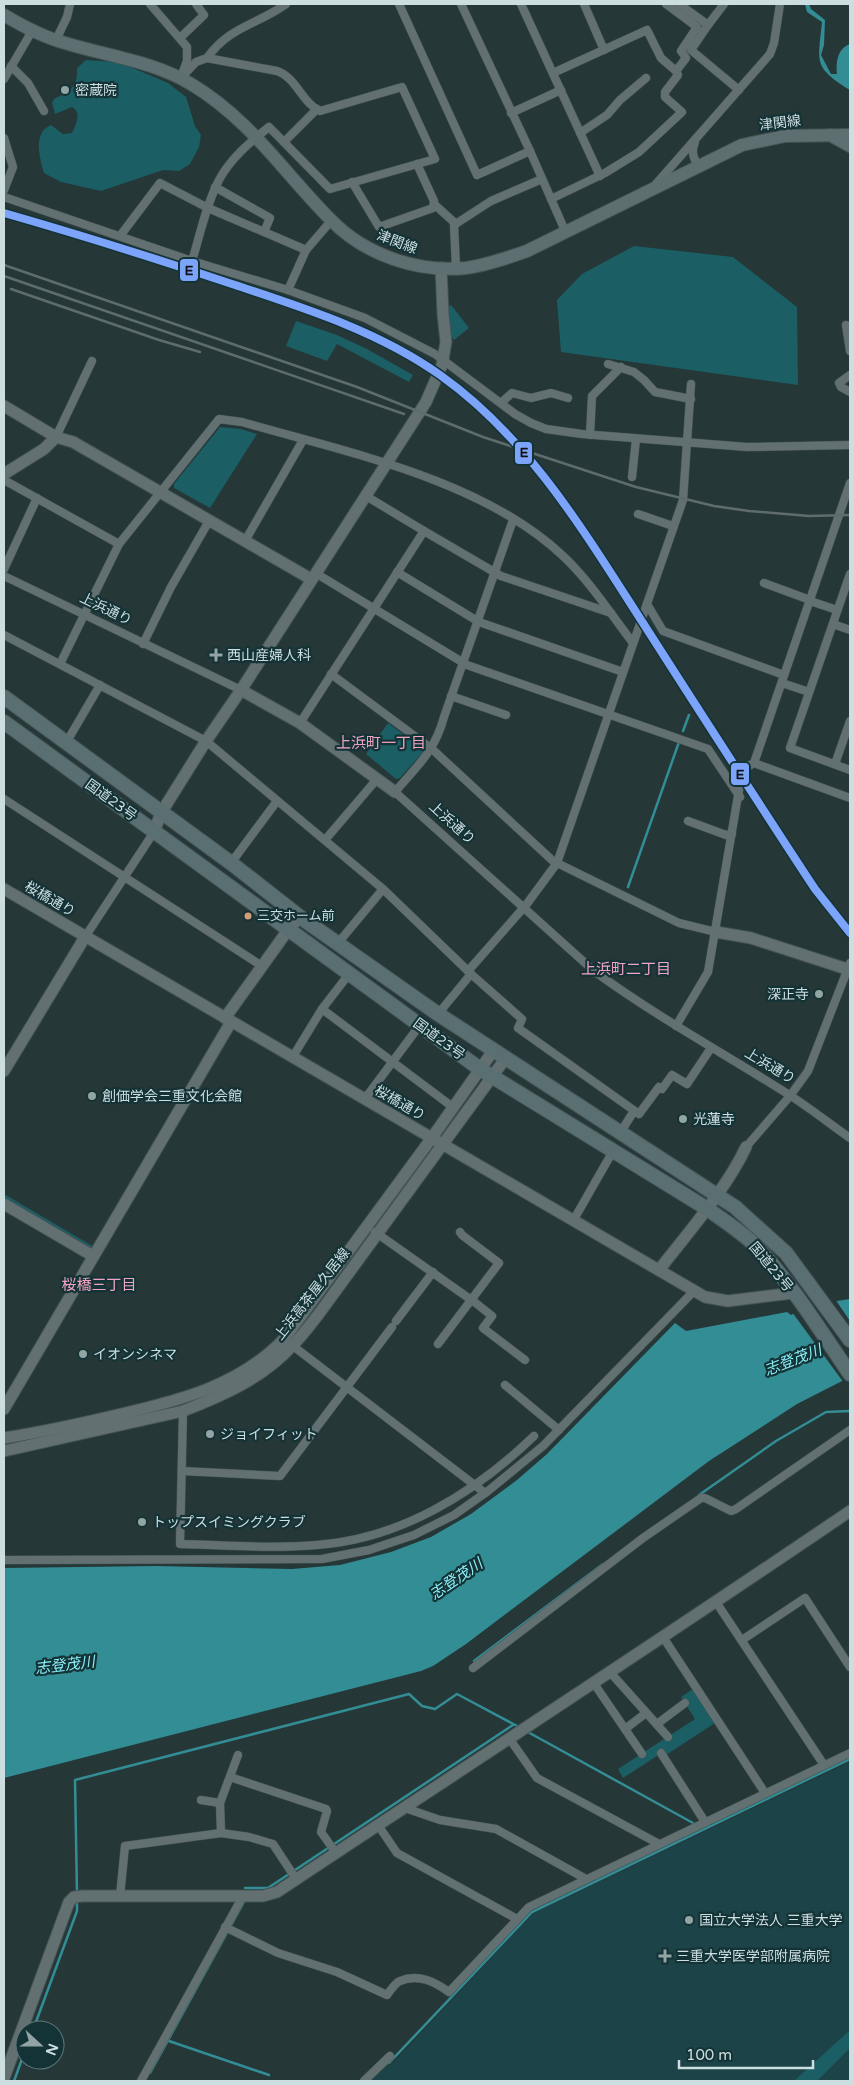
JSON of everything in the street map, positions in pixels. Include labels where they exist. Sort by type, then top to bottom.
[{"type":"highway","name":"国道23号","points":[[4,697],[231,863],[300,917],[438,1014],[735,1207],[786,1253],[850,1340]]},
{"type":"highway","name":"国道23号","points":[[4,722],[480,1069],[706,1208],[741,1233],[755,1245],[797,1297],[850,1374]]},
{"type":"main road","name":"津関線","points":[[4,15],[32,31],[56,40],[149,66],[181,78],[215,100],[257,136],[331,221],[362,244],[388,257],[421,267],[471,267],[504,259],[566,233],[727,151],[762,139],[804,134],[850,135]]},
{"type":"main road","name":"津関線","points":[[830,135],[850,146]]},
{"type":"street","points":[[56,40],[67,17],[70,4]]},
{"type":"street","points":[[150,4],[188,50],[187,61],[181,78]]},
{"type":"street","points":[[180,38],[204,15],[196,4]]},
{"type":"street","points":[[207,58],[215,46],[227,36],[241,27],[274,13],[286,4]]},
{"type":"street","points":[[398,4],[478,174],[530,151]]},
{"type":"street","points":[[461,4],[566,233]]},
{"type":"street","points":[[521,4],[600,176]]},
{"type":"street","points":[[584,4],[604,50]]},
{"type":"street","points":[[666,4],[698,27],[682,51],[686,58],[676,71]]},
{"type":"street","points":[[679,4],[708,25]]},
{"type":"street","points":[[724,4],[691,50],[739,90]]},
{"type":"street","points":[[653,188],[739,90],[772,48],[780,4]]},
{"type":"street","points":[[551,199],[600,176],[639,152],[682,112],[665,97],[665,92],[678,76],[676,71],[661,58],[646,30],[553,74]]},
{"type":"street","points":[[4,79],[32,31]]},
{"type":"street","points":[[181,78],[196,62],[207,58],[282,72],[320,110],[402,87],[435,159],[330,189],[268,127],[227,168],[215,187],[192,261]]},
{"type":"street","points":[[11,66],[28,83],[44,111]]},
{"type":"street","points":[[580,133],[607,115],[620,100],[646,78]]},
{"type":"street","points":[[511,113],[561,90]]},
{"type":"street","points":[[284,142],[317,109]]},
{"type":"street","points":[[698,166],[692,150],[700,134]]},
{"type":"street","points":[[4,138],[13,167],[4,190]]},
{"type":"street","points":[[417,164],[434,204],[456,224]]},
{"type":"street","points":[[456,268],[454,225],[491,202],[542,179]]},
{"type":"street","points":[[352,182],[379,227],[433,208],[434,204]]},
{"type":"street","points":[[120,236],[160,183],[208,208],[306,250]]},
{"type":"street","points":[[215,187],[270,218],[264,232]]},
{"type":"street","points":[[4,197],[192,261],[288,290],[371,320],[443,359],[531,423],[546,429],[686,444],[747,447],[850,445]]},
{"type":"street","points":[[288,290],[306,250],[331,221]]},
{"type":"street","points":[[4,1071],[84,937],[154,832],[161,813],[206,741],[316,578],[426,402],[443,359],[446,342],[442,314],[441,268]]},
{"type":"street","points":[[846,325],[850,351]]},
{"type":"street","points":[[4,474],[44,449],[56,437],[92,361]]},
{"type":"street","points":[[608,364],[640,376],[655,392],[691,399]]},
{"type":"street","points":[[590,435],[591,399],[620,367]]},
{"type":"street","points":[[850,375],[839,383],[844,390],[850,392]]},
{"type":"street","points":[[438,1014],[524,908],[557,863],[674,526],[684,492],[686,444],[691,399],[689,385]]},
{"type":"street","points":[[502,402],[512,394],[531,398],[551,393],[568,398]]},
{"type":"street","points":[[4,406],[56,437],[73,442],[245,541],[374,609],[463,663],[708,749],[740,796]]},
{"type":"street","points":[[60,664],[118,544],[219,419],[242,422],[387,464],[445,484],[513,520],[540,537],[579,571],[633,643]]},
{"type":"street","points":[[632,478],[636,439]]},
{"type":"street","points":[[245,541],[303,440]]},
{"type":"street","points":[[4,480],[118,544]]},
{"type":"street","points":[[676,1026],[706,978],[740,796],[740,784],[746,767],[754,763],[850,483]]},
{"type":"street","points":[[366,496],[495,572],[611,613]]},
{"type":"street","points":[[4,569],[37,498]]},
{"type":"street","points":[[841,509],[850,509]]},
{"type":"street","points":[[638,514],[674,526]]},
{"type":"street","points":[[395,792],[432,749],[439,735],[513,520]]},
{"type":"street","points":[[143,644],[171,587],[209,521]]},
{"type":"street","points":[[300,723],[424,531]]},
{"type":"street","points":[[397,572],[478,622],[623,672]]},
{"type":"street","points":[[850,574],[790,748],[850,770]]},
{"type":"street","name":"上浜通り","points":[[4,576],[241,690],[300,723],[395,792],[594,971],[676,1026],[790,1096],[850,1138]]},
{"type":"street","points":[[764,583],[837,610]]},
{"type":"street","points":[[647,604],[663,631],[784,675]]},
{"type":"street","points":[[833,624],[850,630]]},
{"type":"street","points":[[4,635],[206,741],[383,889],[470,973],[522,1019],[518,1028],[639,1114],[659,1087],[662,1089],[672,1074],[686,1084],[711,1048]]},
{"type":"street","points":[[331,674],[432,749],[557,863],[679,923],[751,938],[849,967],[808,1071],[790,1096],[746,1148],[740,1160],[706,1208],[659,1270]]},
{"type":"street","points":[[782,683],[809,692]]},
{"type":"street","points":[[66,743],[100,685]]},
{"type":"street","points":[[451,696],[506,715]]},
{"type":"street","points":[[835,764],[850,721]]},
{"type":"street","points":[[754,763],[850,798]]},
{"type":"street","points":[[325,840],[377,779]]},
{"type":"street","points":[[4,799],[262,966]]},
{"type":"street","points":[[231,863],[277,801]]},
{"type":"street","points":[[688,821],[726,835],[732,834]]},
{"type":"street","name":"桜橋通り","points":[[4,889],[705,1297],[728,1301],[797,1297]]},
{"type":"street","points":[[338,943],[383,889]]},
{"type":"street","points":[[4,1409],[228,1020],[262,966],[288,930],[300,917]]},
{"type":"street","points":[[292,1058],[322,1009],[349,974]]},
{"type":"street","points":[[322,1009],[454,1108]]},
{"type":"street","points":[[364,1100],[420,1025]]},
{"type":"street","name":"上浜高茶屋久居線","points":[[4,1438],[103,1419],[175,1402],[227,1381],[264,1357],[285,1338],[454,1108],[493,1051]]},
{"type":"street","name":"上浜高茶屋久居線","points":[[4,1451],[184,1411],[210,1402],[238,1388],[268,1367],[293,1346],[506,1059]]},
{"type":"street","points":[[620,1133],[634,1111]]},
{"type":"street","points":[[573,1221],[613,1151]]},
{"type":"street","points":[[4,1204],[93,1256]]},
{"type":"street","points":[[366,1228],[377,1233],[433,1272],[492,1316],[483,1328],[525,1360]]},
{"type":"street","points":[[438,1344],[499,1263],[460,1232]]},
{"type":"street","points":[[182,1470],[280,1476],[433,1272]]},
{"type":"street","points":[[4,1560],[322,1559],[369,1550],[414,1535],[454,1515],[531,1458],[694,1291]]},
{"type":"street","points":[[293,1346],[485,1493]]},
{"type":"street","points":[[505,1385],[559,1430]]},
{"type":"street","points":[[184,1411],[180,1544],[296,1546],[347,1541],[393,1528],[421,1517],[474,1485],[505,1462],[534,1436]]},
{"type":"street","points":[[473,1668],[643,1538],[701,1498],[731,1510],[736,1509],[850,1430]]},
{"type":"street","points":[[4,2078],[69,1902],[74,1897],[271,1895],[405,1808],[608,1671],[716,1602],[850,1511]]},
{"type":"street","points":[[742,1640],[805,1598],[850,1667]]},
{"type":"street","points":[[716,1602],[824,1764]]},
{"type":"street","points":[[663,1637],[765,1793]]},
{"type":"street","points":[[608,1671],[668,1737]]},
{"type":"street","points":[[593,1682],[642,1754]]},
{"type":"street","points":[[657,1724],[685,1703]]},
{"type":"street","points":[[625,1729],[646,1713]]},
{"type":"street","points":[[509,1738],[537,1778],[659,1844]]},
{"type":"street","points":[[661,1753],[705,1822]]},
{"type":"street","points":[[226,1927],[278,1953],[337,1972],[387,1995],[399,1981],[414,1979],[430,1980],[449,1992],[528,1907],[850,1753]]},
{"type":"street","points":[[221,1833],[220,1804],[238,1755]]},
{"type":"street","points":[[230,1777],[326,1809],[328,1811],[321,1832],[336,1853]]},
{"type":"street","points":[[201,1800],[220,1804]]},
{"type":"street","points":[[405,1808],[440,1820],[496,1829],[586,1879]]},
{"type":"street","points":[[378,1825],[396,1853],[517,1919]]},
{"type":"street","points":[[120,1896],[125,1846],[221,1833],[250,1837],[273,1844],[296,1879]]},
{"type":"street","points":[[141,2081],[243,1896]]},
{"type":"street","points":[[364,2081],[390,2056]]},
{"type":"shaded area","points":[[86,60],[119,62],[168,83],[186,97],[195,126],[201,135],[199,147],[190,164],[179,171],[163,170],[101,191],[61,182],[44,173],[39,146],[41,134],[51,125],[63,134],[72,133],[77,119],[77,112],[72,107],[55,114],[52,103],[54,99],[72,88],[76,80],[77,68]]},
{"type":"shaded area","points":[[634,246],[733,257],[797,307],[798,385],[561,352],[557,300],[582,274]]},
{"type":"shaded area","points":[[447,305],[452,306],[469,328],[454,340],[451,336]]},
{"type":"shaded area","points":[[296,321],[337,335],[367,349],[413,375],[409,382],[337,344],[327,361],[286,346]]},
{"type":"shaded area","points":[[220,427],[241,429],[257,434],[210,508],[174,488],[174,484]]},
{"type":"shaded area","points":[[388,723],[422,748],[423,752],[400,778],[396,779],[366,754]]},
{"type":"shaded area","points":[[4,1194],[94,1247],[87,1248],[4,1199]]},
{"type":"shaded area","points":[[693,1689],[715,1723],[666,1755],[663,1752],[623,1778],[618,1769],[695,1719],[681,1697]]},
{"type":"shaded area","name":"国立大学法人 三重大学","points":[[850,1762],[850,2081],[371,2081],[386,2065],[391,2065],[532,1914]]},
{"type":"shaded area","points":[[850,2030],[850,2048],[817,2081],[794,2081]]},
{"type":"water","points":[[805,4],[809,4],[811,9],[825,20],[824,45],[821,55],[831,74],[837,74],[837,61],[840,53],[842,49],[850,44],[850,90],[829,75],[824,69],[819,55],[822,22],[807,12]]},
{"type":"water","name":"志登茂川","points":[[850,1299],[850,1377],[797,1404],[709,1461],[466,1644],[433,1666],[421,1671],[4,1778],[4,1568],[156,1566],[292,1569],[340,1565],[391,1552],[431,1537],[471,1514],[517,1480],[547,1454],[675,1323],[686,1331],[787,1312],[791,1315],[810,1305]]},
{"type":"pier","points":[[835,1299],[850,1321],[850,1380],[844,1383],[792,1312],[809,1303]]},
{"type":"waterway","points":[[683,731],[689,715]]},
{"type":"waterway","points":[[628,887],[679,742]]},
{"type":"waterway","points":[[699,1495],[776,1441],[826,1412],[850,1411]]},
{"type":"waterway","points":[[474,1661],[603,1564]]},
{"type":"waterway","points":[[77,1894],[75,1780],[409,1694],[422,1706],[435,1709],[457,1694],[519,1727]]},
{"type":"waterway","points":[[245,1888],[268,1888],[513,1725]]},
{"type":"waterway","points":[[526,1731],[693,1823]]},
{"type":"waterway","points":[[386,2062],[389,2063],[532,1912],[850,1759]]},
{"type":"waterway","points":[[37,2020],[77,1911],[77,1899]]},
{"type":"waterway","points":[[150,2073],[245,1900]]},
{"type":"waterway","points":[[169,2041],[269,2075]]},
{"type":"waterway","points":[[14,2081],[18,2070]]},
{"type":"railway","points":[[4,265],[357,387],[483,437],[636,487],[714,506],[749,511],[809,516],[850,515]]},
{"type":"railway","points":[[4,276],[404,414]]},
{"type":"railway","points":[[11,289],[159,340],[200,352]]},
{"type":"transit line","name":"E","points":[[4,213],[176,265],[340,322],[416,359],[472,400],[528,457],[577,522],[815,889],[850,933]]},
{"type":"place","name":"密蔵院","points":[[65,90]]},
{"type":"place","name":"西山産婦人科","points":[[216,655]]},
{"type":"place","name":"三交ホーム前","points":[[248,916]]},
{"type":"place","name":"深正寺","points":[[819,994]]},
{"type":"place","name":"創価学会三重文化会館","points":[[92,1096]]},
{"type":"place","name":"光蓮寺","points":[[683,1119]]},
{"type":"place","name":"イオンシネマ","points":[[83,1354]]},
{"type":"place","name":"ジョイフィット","points":[[210,1434]]},
{"type":"place","name":"トップスイミングクラブ","points":[[142,1522]]},
{"type":"place","name":"国立大学法人 三重大学","points":[[689,1920]]},
{"type":"place","name":"三重大学医学部附属病院","points":[[665,1956]]},
{"type":"district","name":"上浜町一丁目","points":[[381,743]]},
{"type":"district","name":"上浜町二丁目","points":[[626,969]]},
{"type":"district","name":"桜橋三丁目","points":[[99,1285]]}]
